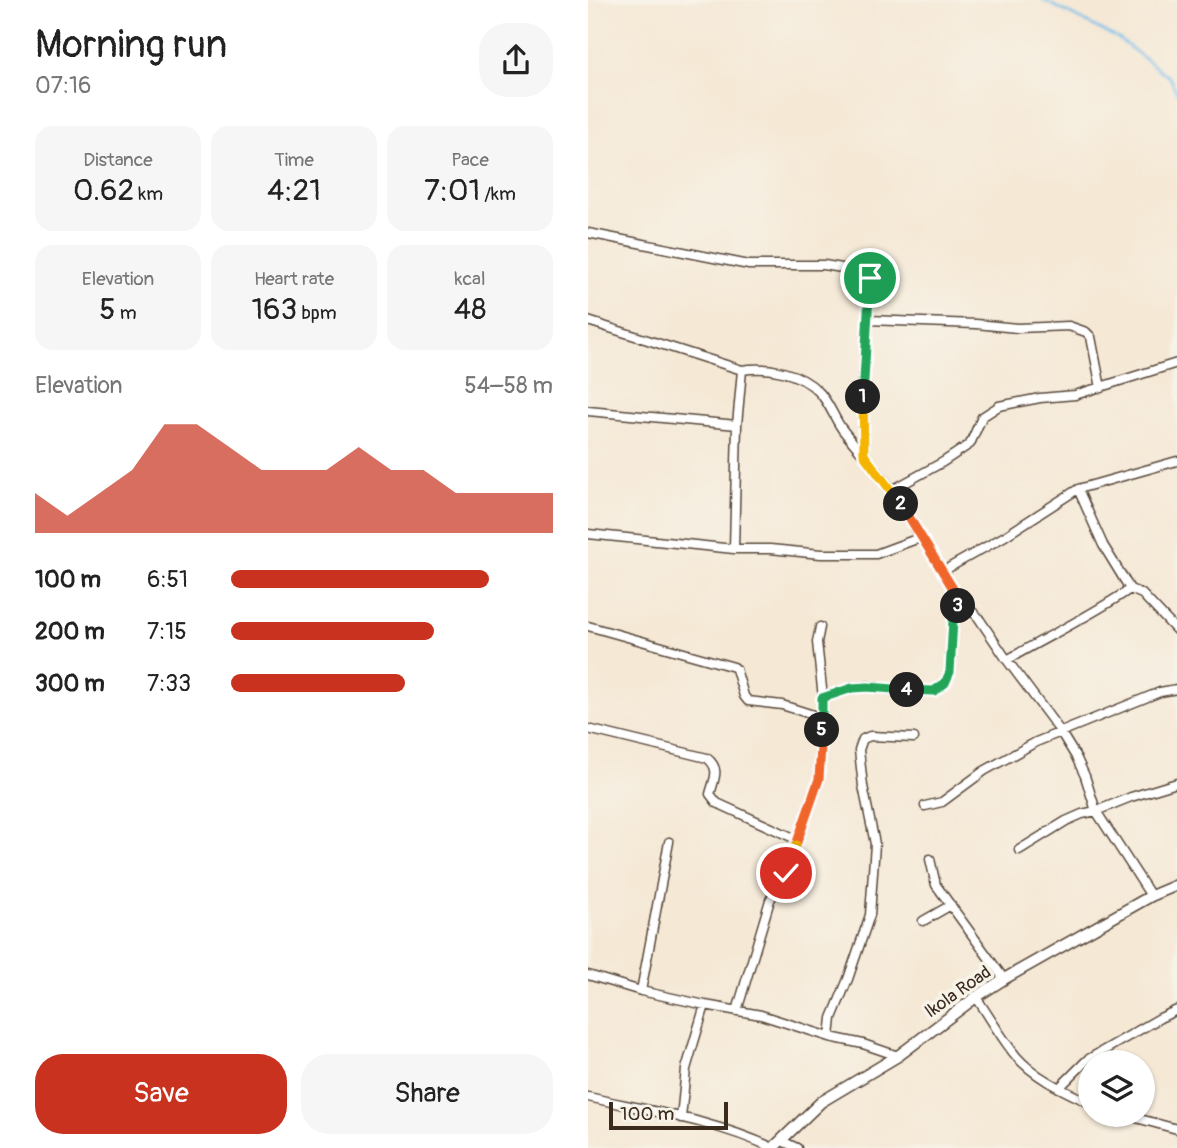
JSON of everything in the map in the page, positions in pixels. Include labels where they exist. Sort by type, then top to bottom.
[{"type":"street","points":[[588,233],[748,265],[824,265],[866,273],[870,278],[863,385],[864,455]]},
{"type":"street","points":[[868,320],[1017,328],[1069,326],[1086,332],[1091,337],[1101,388]]},
{"type":"street","points":[[588,321],[742,370],[767,369],[798,377],[820,393],[843,431],[892,491],[960,600],[978,617],[1060,731],[1085,776],[1096,811],[1151,896]]},
{"type":"street","points":[[892,491],[970,444],[982,417],[990,411],[1040,398],[1075,395],[1177,363]]},
{"type":"street","points":[[734,549],[737,425],[742,370]]},
{"type":"street","points":[[588,411],[737,425]]},
{"type":"street","points":[[943,571],[1005,536],[1078,489],[1177,461]]},
{"type":"street","points":[[1078,489],[1103,545],[1130,589],[1142,594],[1177,631]]},
{"type":"street","points":[[588,534],[734,549],[821,554],[876,554],[922,537]]},
{"type":"street","points":[[1007,660],[1101,609],[1130,589]]},
{"type":"street","points":[[822,698],[852,688],[868,687],[934,691],[945,683],[950,672],[953,620],[960,600]]},
{"type":"street","points":[[588,626],[734,667],[748,701],[782,705],[823,718]]},
{"type":"street","points":[[737,1011],[770,900],[786,873],[819,779],[823,718],[817,642],[820,627]]},
{"type":"street","points":[[925,806],[942,802],[984,771],[1060,731],[1160,692],[1177,689]]},
{"type":"street","points":[[588,729],[707,758],[714,764],[716,772],[710,794],[717,803],[798,840]]},
{"type":"street","points":[[830,1037],[832,1018],[870,915],[875,844],[859,750],[863,739],[870,736],[914,738]]},
{"type":"street","points":[[1019,850],[1082,814],[1177,783]]},
{"type":"street","points":[[641,991],[669,842]]},
{"type":"street","points":[[930,859],[936,885],[1004,979]]},
{"type":"street","name":"Ikola Road","points":[[776,1146],[821,1102],[898,1056],[976,997],[1151,896],[1177,885]]},
{"type":"street","points":[[923,921],[951,905]]},
{"type":"street","points":[[588,975],[641,991],[761,1015],[898,1056]]},
{"type":"street","points":[[976,997],[1016,1055],[1028,1067],[1078,1097]]},
{"type":"street","points":[[681,1118],[686,1069],[705,1005]]},
{"type":"street","points":[[1059,1088],[1087,1060],[1177,1010]]},
{"type":"street","points":[[588,1097],[681,1118],[776,1146],[797,1148]]},
{"type":"street","points":[[1155,1123],[1177,1129]]},
{"type":"waterway","points":[[1043,0],[1119,39],[1170,78],[1177,93]]},
{"type":"route","points":[[786,873],[819,779],[822,698],[852,688],[868,687],[934,691],[945,683],[950,672],[953,620],[960,600],[892,491],[864,455],[863,385],[870,278]]}]
